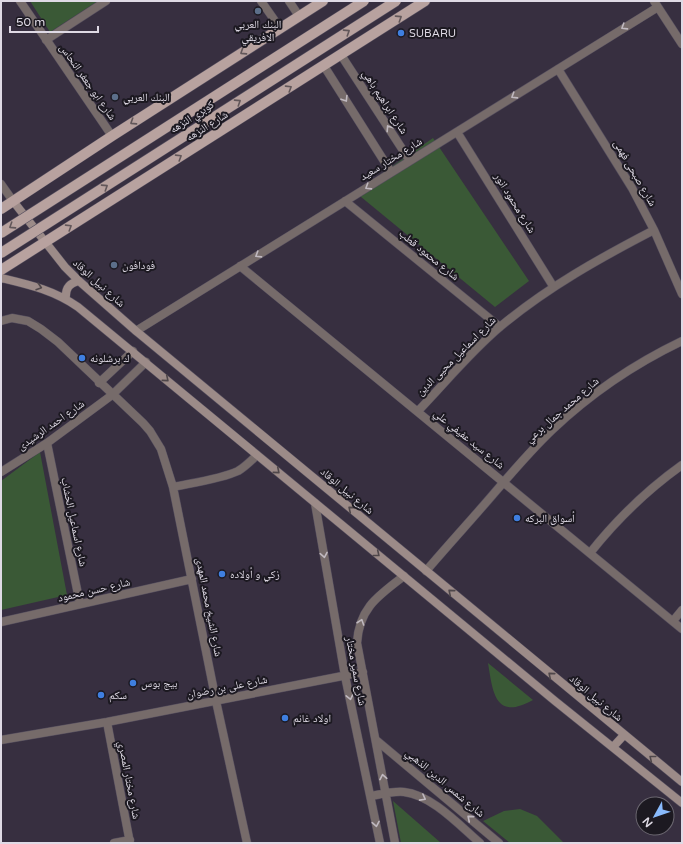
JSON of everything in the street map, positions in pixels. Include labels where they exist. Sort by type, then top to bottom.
[{"type":"main road","points":[[1,209],[323,1]]},
{"type":"main road","name":"كوبري النزهه","points":[[1,233],[364,1]]},
{"type":"main road","name":"كوبري النزهه","points":[[1,253],[396,1]]},
{"type":"main road","name":"شارع النزهه","points":[[1,270],[425,1]]},
{"type":"street","name":"شارع ابو جعفر النحاس","points":[[20,1],[112,136]]},
{"type":"street","points":[[46,40],[106,1]]},
{"type":"street","points":[[261,1],[280,28]]},
{"type":"street","points":[[289,1],[299,16]]},
{"type":"street","points":[[656,4],[682,44]]},
{"type":"street","name":"شارع مختار سعيد","points":[[136,331],[558,69],[656,4]]},
{"type":"street","name":"شارع ابراهيم باهي","points":[[341,55],[410,161]]},
{"type":"street","points":[[324,66],[391,172]]},
{"type":"street","name":"شارع صبحى فهمى","points":[[558,69],[632,188],[654,230],[682,294]]},
{"type":"street","name":"شارع محمود انور","points":[[457,132],[553,286]]},
{"type":"street","points":[[1,184],[13,201]]},
{"type":"street","name":"شارع نبيل الوقاد","points":[[13,201],[65,267],[136,331],[682,782]]},
{"type":"street","name":"شارع محمود قطب","points":[[345,201],[500,327]]},
{"type":"street","name":"شارع اسماعيل محيى الدين","points":[[418,411],[500,327],[553,286],[602,257],[654,230]]},
{"type":"street","name":"شارع سيد عفيفي علي","points":[[240,266],[682,629]]},
{"type":"street","points":[[1,278],[35,286],[66,299],[78,306],[315,503],[682,803]]},
{"type":"street","points":[[66,299],[66,289],[74,282],[79,281]]},
{"type":"street","name":"شارع الشيخ محمد المهدى","points":[[1,320],[12,318],[28,321],[58,342],[99,383],[143,423],[156,440],[165,458],[173,487],[216,701],[247,843]]},
{"type":"street","name":"شارع محمد جمال برعي","points":[[426,571],[527,455],[552,430],[578,407],[635,366],[682,341]]},
{"type":"street","points":[[99,383],[133,351]]},
{"type":"street","name":"شارع احمد الرشيدى","points":[[1,472],[46,444],[112,395],[146,362]]},
{"type":"street","name":"شارع اسماعيل الخشاب","points":[[46,444],[80,604]]},
{"type":"street","points":[[173,487],[227,475],[238,471],[257,455]]},
{"type":"street","points":[[590,553],[626,512],[646,493],[682,465]]},
{"type":"street","name":"شارع سمير مختار","points":[[315,503],[345,676],[380,843]]},
{"type":"street","name":"شارع سمير مختار","points":[[395,843],[357,643],[360,622],[371,603],[404,576]]},
{"type":"street","name":"شارع حسن محمود","points":[[1,622],[192,579]]},
{"type":"street","points":[[673,621],[682,610]]},
{"type":"street","name":"شارع على بن رضوان","points":[[1,740],[107,722],[363,672]]},
{"type":"street","name":"شارع مختار المصري","points":[[107,722],[130,842]]},
{"type":"street","points":[[613,747],[624,735]]},
{"type":"street","name":"شارع شمس الدين الذهبي","points":[[376,740],[499,843]]},
{"type":"street","name":"شارع شمس الدين الذهبي","points":[[371,796],[386,793],[412,793],[427,800],[441,810],[480,843]]},
{"type":"street","points":[[441,810],[449,800]]},
{"type":"street","points":[[114,843],[130,842]]},
{"type":"green space","points":[[30,1],[98,1],[50,32]]},
{"type":"green space","points":[[433,138],[529,281],[495,307],[355,192]]},
{"type":"green space","points":[[40,452],[67,595],[1,610],[1,481]]},
{"type":"green space","points":[[488,663],[533,700],[520,706],[511,707],[503,705],[498,701],[494,693]]},
{"type":"green space","points":[[393,801],[441,843],[401,843]]},
{"type":"green space","points":[[520,809],[537,816],[564,843],[510,843],[483,821],[504,811]]},
{"type":"place","name":"البنك العربي الافريقي","points":[[258,11]]},
{"type":"place","name":"SUBARU","points":[[401,33]]},
{"type":"place","name":"البنك العربي","points":[[115,97]]},
{"type":"place","name":"فودافون","points":[[114,265]]},
{"type":"place","name":"ك برشلونه","points":[[82,358]]},
{"type":"place","name":"أسواق البركه","points":[[517,518]]},
{"type":"place","name":"زكي و أولاده","points":[[222,574]]},
{"type":"place","name":"بيج بوس","points":[[133,683]]},
{"type":"place","name":"سكم","points":[[101,695]]},
{"type":"place","name":"اولاد غانم","points":[[285,718]]}]
